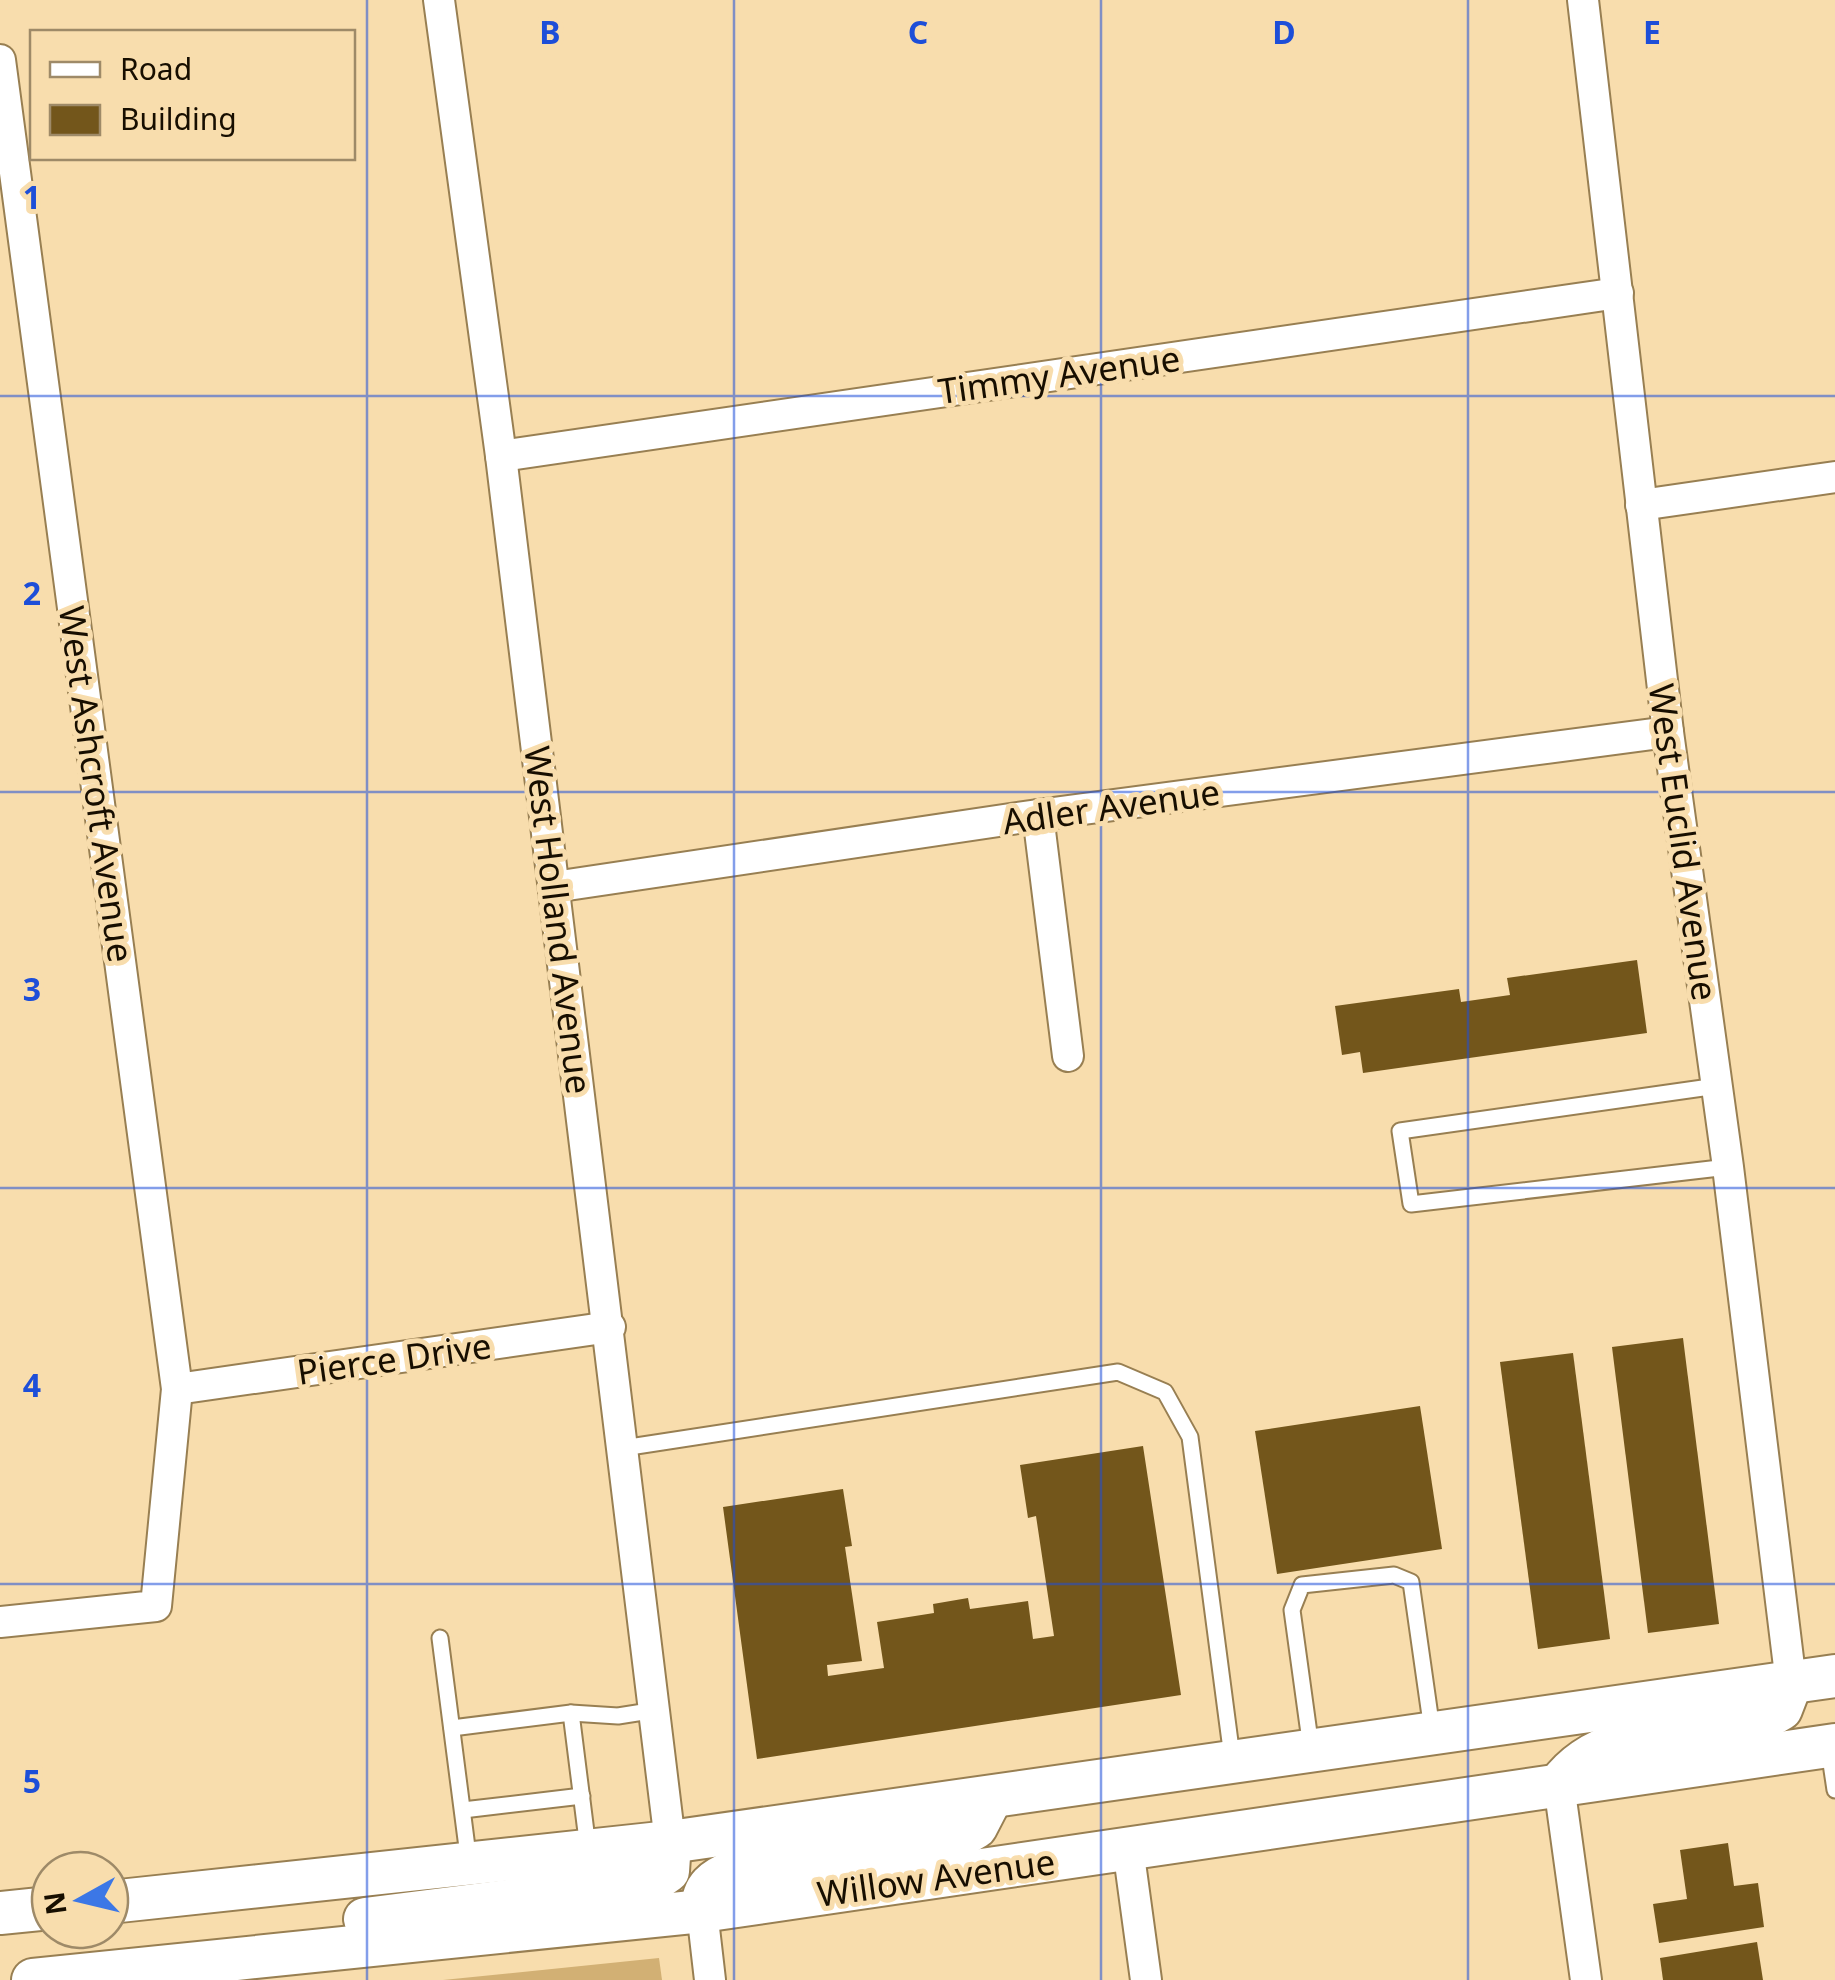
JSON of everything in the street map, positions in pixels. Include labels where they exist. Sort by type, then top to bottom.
[{"type":"main road","name":"Willow Avenue","points":[[130,1900],[589,1852],[990,1800],[1835,1676]]},
{"type":"main road","points":[[1559,1785],[1572,1767],[1600,1748],[1760,1721],[1781,1709],[1792,1683]]},
{"type":"main road","name":"Willow Avenue","points":[[33,1980],[702,1911],[1833,1743]]},
{"type":"main road","points":[[702,1911],[702,1896],[714,1879],[736,1870],[964,1834],[976,1827],[990,1800]]},
{"type":"main road","points":[[281,1953],[382,1915],[652,1883],[668,1871],[670,1842]]},
{"type":"main road","points":[[0,1913],[30,1910]]},
{"type":"street","name":"West Holland Avenue","points":[[439,0],[501,456],[670,1842]]},
{"type":"street","name":"West Euclid Avenue","points":[[1584,0],[1668,732],[1728,1167],[1792,1683]]},
{"type":"street","name":"West Ashcroft Avenue","points":[[0,60],[177,1390],[156,1606],[0,1622]]},
{"type":"street","name":"Timmy Avenue","points":[[501,456],[1618,293]]},
{"type":"street","points":[[1641,505],[1835,476]]},
{"type":"street","name":"Adler Avenue","points":[[554,887],[1038,815],[1668,732]]},
{"type":"street","points":[[1038,815],[1068,1056]]},
{"type":"street","name":"Pierce Drive","points":[[177,1390],[610,1326]]},
{"type":"street","points":[[1559,1785],[1586,1980]]},
{"type":"street","points":[[1128,1848],[1146,1980]]},
{"type":"street","points":[[702,1911],[710,1980]]},
{"type":"lane","points":[[1717,1086],[1400,1131],[1410,1204],[1728,1167]]},
{"type":"lane","points":[[623,1448],[1118,1372],[1165,1392],[1190,1437],[1232,1763]]},
{"type":"lane","points":[[1312,1752],[1292,1610],[1302,1585],[1394,1575],[1411,1582],[1432,1734]]},
{"type":"lane","points":[[440,1638],[469,1865]]},
{"type":"lane","points":[[452,1728],[571,1713],[618,1716],[656,1710]]},
{"type":"lane","points":[[571,1713],[589,1852]]},
{"type":"lane","points":[[1833,1743],[1835,1790]]},
{"type":"lane","points":[[463,1810],[582,1796]]},
{"type":"shaded area","points":[[659,1958],[662,1980],[443,1980]]},
{"type":"building","points":[[1637,960],[1647,1033],[1363,1073],[1360,1052],[1342,1055],[1335,1006],[1459,989],[1461,1002],[1510,995],[1507,978]]},
{"type":"building","points":[[1683,1338],[1719,1624],[1648,1633],[1612,1347]]},
{"type":"building","points":[[1573,1353],[1610,1639],[1538,1649],[1500,1362]]},
{"type":"building","points":[[1420,1406],[1442,1549],[1277,1574],[1255,1431]]},
{"type":"building","points":[[1143,1446],[1181,1695],[757,1759],[723,1507],[843,1489],[852,1546],[845,1547],[862,1661],[827,1665],[828,1676],[884,1668],[877,1622],[934,1613],[933,1604],[968,1598],[970,1609],[1028,1601],[1033,1639],[1054,1636],[1036,1516],[1028,1518],[1020,1465]]},
{"type":"building","points":[[1728,1843],[1734,1886],[1758,1883],[1764,1927],[1659,1943],[1653,1904],[1687,1899],[1680,1850]]},
{"type":"building","points":[[1757,1942],[1763,1980],[1663,1980],[1660,1958]]}]
